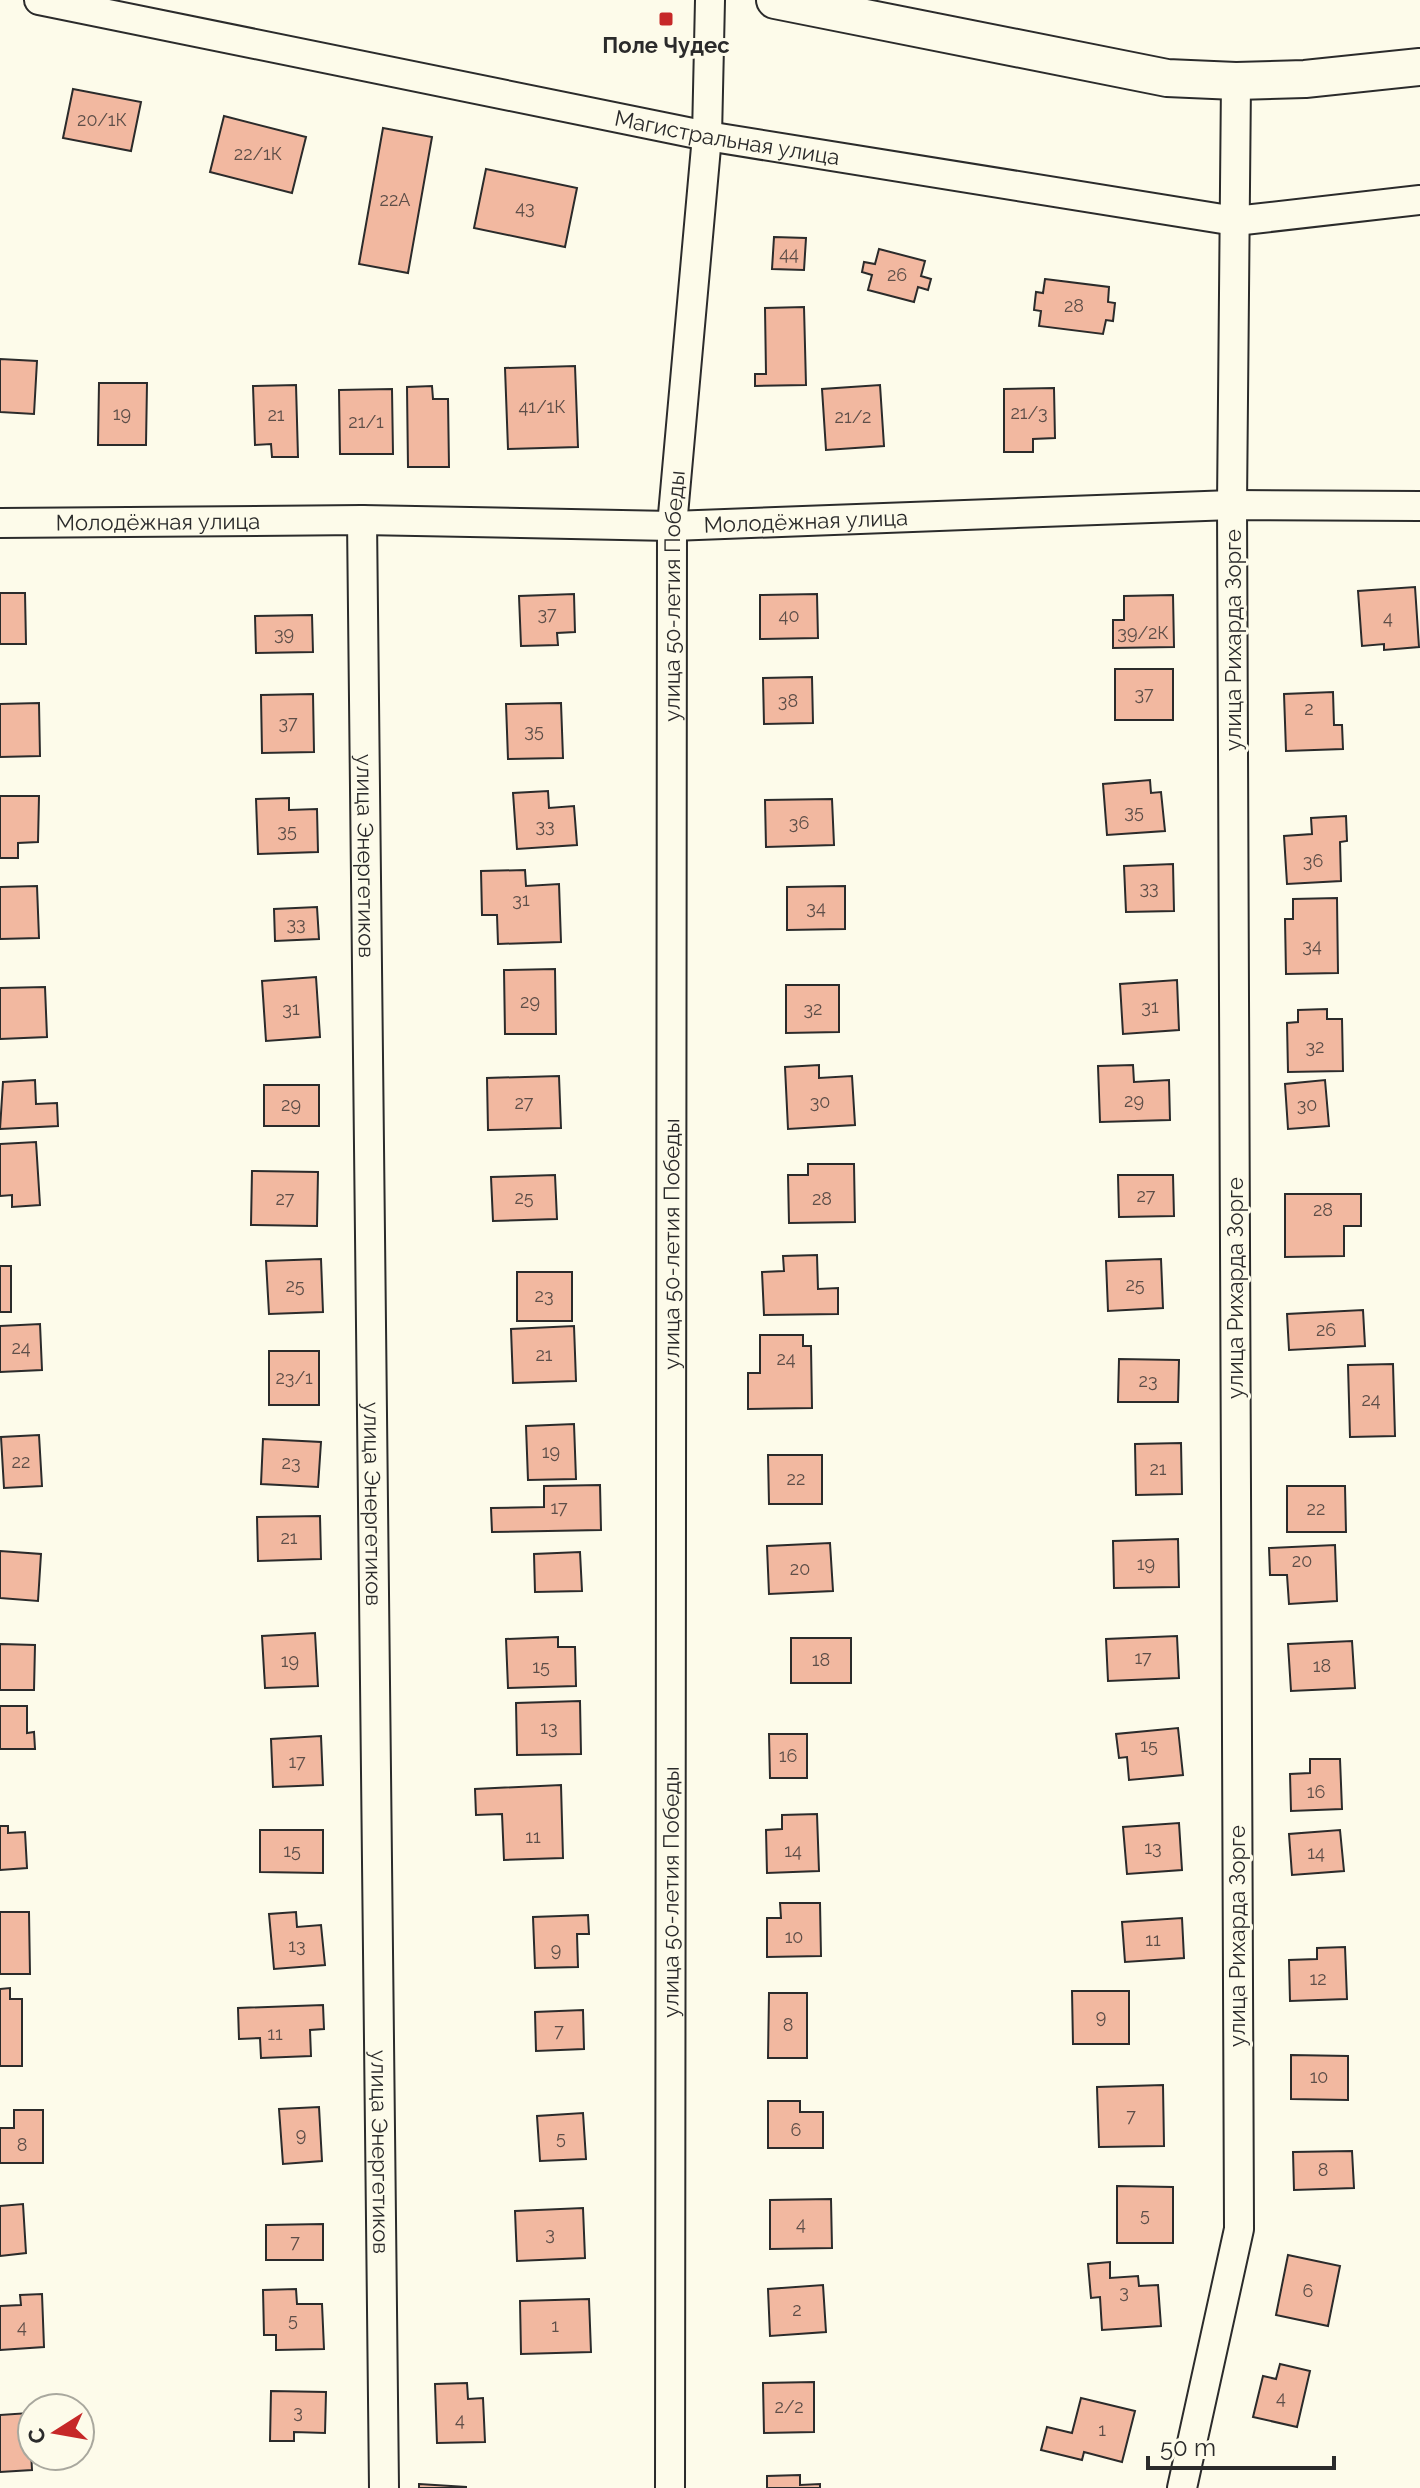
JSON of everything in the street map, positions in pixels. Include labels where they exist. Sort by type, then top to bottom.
[{"type":"main road","points":[[775,0],[1167,78],[1236,81],[1305,79],[1420,67]]},
{"type":"street","name":"Магистральная улица","points":[[39,0],[707,136],[1235,221],[1420,200]]},
{"type":"street","name":"улица 50-летия Победы","points":[[670,2488],[672,526],[707,136],[710,0]]},
{"type":"street","name":"улица Рихарда Зорге","points":[[1182,2488],[1239,2229],[1232,505],[1236,81]]},
{"type":"street","name":"Молодёжная улица","points":[[0,523],[362,520],[672,526],[1232,505],[1420,506]]},
{"type":"street","name":"улица Энергетиков","points":[[362,520],[384,2488]]},
{"type":"building","points":[[73,89],[141,102],[131,151],[63,138]]},
{"type":"building","points":[[224,116],[306,137],[292,193],[210,172]]},
{"type":"building","points":[[383,128],[432,137],[408,273],[359,264]]},
{"type":"building","points":[[486,169],[577,188],[565,247],[474,228]]},
{"type":"building","points":[[774,237],[806,238],[804,270],[772,269]]},
{"type":"building","points":[[879,249],[925,261],[921,276],[931,279],[928,290],[918,287],[914,302],[868,290],[872,275],[862,272],[864,262],[875,264]]},
{"type":"building","points":[[1045,279],[1109,287],[1108,302],[1115,303],[1113,321],[1106,320],[1103,334],[1039,326],[1041,311],[1034,310],[1036,292],[1043,293]]},
{"type":"building","points":[[804,307],[806,385],[755,386],[755,374],[766,374],[765,308]]},
{"type":"building","points":[[0,359],[37,361],[34,414],[0,412]]},
{"type":"building","points":[[575,366],[578,447],[508,449],[505,368]]},
{"type":"building","points":[[99,383],[147,383],[146,445],[98,445]]},
{"type":"building","points":[[296,385],[298,457],[272,457],[271,444],[255,445],[253,386]]},
{"type":"building","points":[[880,385],[884,446],[826,450],[822,389]]},
{"type":"building","points":[[432,386],[433,399],[448,399],[449,467],[408,467],[407,387]]},
{"type":"building","points":[[1054,388],[1055,438],[1033,439],[1033,452],[1004,452],[1004,389]]},
{"type":"building","points":[[392,389],[393,454],[340,454],[339,390]]},
{"type":"building","points":[[1415,587],[1419,647],[1384,650],[1384,644],[1362,646],[1358,591]]},
{"type":"building","points":[[0,593],[25,593],[26,644],[0,644]]},
{"type":"building","points":[[574,594],[575,632],[557,633],[558,645],[521,646],[519,596]]},
{"type":"building","points":[[817,594],[818,638],[760,639],[760,595]]},
{"type":"building","points":[[1173,595],[1174,647],[1113,648],[1113,620],[1124,620],[1124,596]]},
{"type":"building","points":[[312,615],[313,652],[256,653],[255,616]]},
{"type":"building","points":[[1115,669],[1173,669],[1173,720],[1115,720]]},
{"type":"building","points":[[812,677],[813,723],[764,724],[763,678]]},
{"type":"building","points":[[1333,692],[1334,725],[1342,725],[1343,749],[1286,751],[1284,694]]},
{"type":"building","points":[[313,694],[314,752],[262,753],[261,695]]},
{"type":"building","points":[[39,703],[40,756],[0,757],[0,704]]},
{"type":"building","points":[[561,703],[563,758],[508,759],[506,704]]},
{"type":"building","points":[[1150,780],[1151,793],[1161,792],[1165,831],[1107,835],[1103,784]]},
{"type":"building","points":[[548,791],[549,808],[574,806],[577,845],[517,849],[513,793]]},
{"type":"building","points":[[0,796],[39,796],[38,842],[18,843],[18,858],[0,858]]},
{"type":"building","points":[[289,798],[289,810],[317,809],[318,852],[258,854],[256,799]]},
{"type":"building","points":[[832,799],[834,845],[766,847],[765,800]]},
{"type":"building","points":[[1346,816],[1347,841],[1340,842],[1341,881],[1287,884],[1284,836],[1312,834],[1311,818]]},
{"type":"building","points":[[1173,864],[1174,911],[1126,912],[1124,866]]},
{"type":"building","points":[[525,870],[526,886],[559,884],[561,942],[498,944],[497,915],[482,915],[481,871]]},
{"type":"building","points":[[37,886],[39,938],[0,939],[0,887]]},
{"type":"building","points":[[845,886],[845,929],[787,930],[787,887]]},
{"type":"building","points":[[1337,898],[1338,973],[1286,974],[1285,919],[1293,919],[1293,899]]},
{"type":"building","points":[[317,907],[319,939],[275,941],[274,909]]},
{"type":"building","points":[[555,969],[556,1034],[505,1034],[504,970]]},
{"type":"building","points":[[316,977],[320,1037],[266,1041],[262,981]]},
{"type":"building","points":[[1177,980],[1179,1030],[1123,1034],[1120,984]]},
{"type":"building","points":[[786,985],[839,985],[839,1032],[786,1033]]},
{"type":"building","points":[[45,987],[47,1037],[0,1039],[0,988]]},
{"type":"building","points":[[1327,1009],[1327,1019],[1342,1019],[1343,1071],[1288,1072],[1287,1023],[1298,1022],[1298,1010]]},
{"type":"building","points":[[819,1065],[819,1078],[852,1076],[855,1125],[788,1129],[785,1067]]},
{"type":"building","points":[[1133,1065],[1134,1082],[1169,1080],[1170,1120],[1100,1122],[1098,1066]]},
{"type":"building","points":[[559,1076],[561,1128],[488,1130],[487,1078]]},
{"type":"building","points":[[35,1080],[36,1104],[57,1103],[58,1126],[0,1129],[3,1082]]},
{"type":"building","points":[[1325,1080],[1329,1126],[1288,1129],[1285,1084]]},
{"type":"building","points":[[264,1085],[319,1085],[319,1126],[264,1126]]},
{"type":"building","points":[[36,1142],[40,1205],[12,1207],[12,1195],[0,1196],[0,1144]]},
{"type":"building","points":[[808,1164],[854,1164],[855,1222],[789,1223],[788,1175],[808,1175]]},
{"type":"building","points":[[252,1171],[318,1172],[317,1226],[251,1225]]},
{"type":"building","points":[[555,1175],[557,1219],[493,1221],[491,1177]]},
{"type":"building","points":[[1118,1175],[1173,1175],[1174,1216],[1119,1217]]},
{"type":"building","points":[[1285,1194],[1361,1194],[1361,1226],[1344,1226],[1344,1256],[1285,1257]]},
{"type":"building","points":[[817,1255],[818,1289],[838,1288],[838,1314],[764,1315],[762,1272],[784,1271],[783,1256]]},
{"type":"building","points":[[321,1259],[323,1312],[269,1314],[266,1261]]},
{"type":"building","points":[[1161,1259],[1163,1308],[1108,1311],[1106,1261]]},
{"type":"building","points":[[0,1266],[11,1266],[11,1312],[0,1312]]},
{"type":"building","points":[[517,1272],[572,1272],[572,1321],[517,1321]]},
{"type":"building","points":[[1363,1310],[1365,1346],[1289,1350],[1287,1314]]},
{"type":"building","points":[[40,1324],[42,1370],[0,1372],[0,1326]]},
{"type":"building","points":[[574,1326],[576,1381],[513,1383],[511,1329]]},
{"type":"building","points":[[760,1335],[803,1335],[803,1346],[811,1346],[812,1408],[748,1409],[748,1373],[760,1373]]},
{"type":"building","points":[[269,1351],[319,1351],[319,1405],[269,1405]]},
{"type":"building","points":[[1119,1359],[1179,1360],[1178,1402],[1118,1402]]},
{"type":"building","points":[[1393,1364],[1395,1436],[1350,1437],[1348,1365]]},
{"type":"building","points":[[574,1424],[576,1479],[528,1480],[526,1426]]},
{"type":"building","points":[[39,1435],[42,1486],[4,1488],[1,1437]]},
{"type":"building","points":[[263,1439],[321,1442],[318,1487],[261,1484]]},
{"type":"building","points":[[1181,1443],[1182,1494],[1136,1495],[1135,1444]]},
{"type":"building","points":[[768,1455],[822,1455],[822,1504],[769,1504]]},
{"type":"building","points":[[600,1485],[601,1530],[492,1532],[491,1508],[544,1507],[544,1486]]},
{"type":"building","points":[[1287,1486],[1345,1486],[1346,1532],[1287,1532]]},
{"type":"building","points":[[320,1516],[321,1559],[258,1561],[257,1517]]},
{"type":"building","points":[[1178,1539],[1179,1587],[1114,1588],[1113,1541]]},
{"type":"building","points":[[830,1543],[833,1591],[769,1594],[767,1546]]},
{"type":"building","points":[[1335,1545],[1337,1601],[1289,1604],[1287,1575],[1270,1575],[1269,1548]]},
{"type":"building","points":[[0,1551],[41,1554],[38,1601],[0,1598]]},
{"type":"building","points":[[580,1552],[582,1591],[535,1592],[534,1554]]},
{"type":"building","points":[[315,1633],[318,1686],[265,1688],[262,1636]]},
{"type":"building","points":[[1177,1636],[1179,1678],[1108,1681],[1106,1639]]},
{"type":"building","points":[[558,1637],[558,1647],[575,1647],[576,1686],[508,1688],[506,1639]]},
{"type":"building","points":[[791,1638],[851,1638],[851,1683],[791,1683]]},
{"type":"building","points":[[1352,1641],[1355,1688],[1291,1691],[1288,1644]]},
{"type":"building","points":[[0,1644],[35,1645],[34,1690],[0,1690]]},
{"type":"building","points":[[580,1701],[581,1754],[517,1755],[516,1703]]},
{"type":"building","points":[[0,1706],[27,1706],[27,1733],[34,1732],[35,1749],[0,1749]]},
{"type":"building","points":[[1178,1728],[1183,1775],[1129,1780],[1127,1757],[1119,1758],[1116,1734]]},
{"type":"building","points":[[769,1734],[807,1734],[807,1778],[770,1778]]},
{"type":"building","points":[[321,1736],[323,1785],[273,1787],[271,1739]]},
{"type":"building","points":[[1310,1759],[1340,1759],[1342,1809],[1291,1811],[1290,1774],[1310,1773]]},
{"type":"building","points":[[561,1785],[563,1858],[504,1860],[502,1814],[476,1815],[475,1789]]},
{"type":"building","points":[[817,1814],[819,1871],[767,1873],[766,1830],[782,1829],[782,1815]]},
{"type":"building","points":[[1179,1823],[1182,1870],[1127,1874],[1123,1827]]},
{"type":"building","points":[[0,1826],[8,1826],[8,1833],[25,1832],[27,1868],[0,1870]]},
{"type":"building","points":[[260,1830],[323,1830],[323,1873],[260,1872]]},
{"type":"building","points":[[1340,1830],[1344,1871],[1292,1875],[1289,1834]]},
{"type":"building","points":[[780,1903],[820,1903],[821,1956],[767,1957],[767,1918],[781,1918]]},
{"type":"building","points":[[0,1912],[29,1912],[30,1974],[0,1974]]},
{"type":"building","points":[[296,1912],[297,1927],[321,1925],[325,1965],[274,1969],[269,1914]]},
{"type":"building","points":[[588,1915],[589,1934],[577,1934],[578,1967],[535,1968],[533,1917]]},
{"type":"building","points":[[1182,1918],[1184,1958],[1125,1962],[1122,1922]]},
{"type":"building","points":[[1345,1947],[1347,1999],[1290,2001],[1289,1960],[1317,1959],[1317,1948]]},
{"type":"building","points":[[10,1988],[10,1999],[22,1999],[22,2066],[0,2066],[0,1989]]},
{"type":"building","points":[[1072,1991],[1129,1991],[1129,2044],[1073,2044]]},
{"type":"building","points":[[769,1993],[807,1993],[807,2058],[768,2058]]},
{"type":"building","points":[[323,2005],[324,2029],[310,2030],[311,2056],[261,2058],[260,2038],[239,2039],[238,2008]]},
{"type":"building","points":[[583,2010],[584,2049],[536,2051],[535,2012]]},
{"type":"building","points":[[1291,2055],[1348,2056],[1348,2100],[1291,2099]]},
{"type":"building","points":[[1163,2085],[1164,2146],[1099,2147],[1097,2087]]},
{"type":"building","points":[[768,2101],[800,2101],[800,2112],[823,2112],[823,2148],[768,2148]]},
{"type":"building","points":[[319,2107],[322,2161],[283,2164],[279,2109]]},
{"type":"building","points":[[14,2110],[43,2110],[43,2163],[0,2163],[0,2128],[14,2128]]},
{"type":"building","points":[[583,2113],[586,2159],[540,2161],[537,2116]]},
{"type":"building","points":[[1352,2151],[1354,2188],[1294,2190],[1293,2152]]},
{"type":"building","points":[[1117,2186],[1173,2187],[1173,2243],[1117,2243]]},
{"type":"building","points":[[831,2199],[832,2248],[770,2249],[770,2200]]},
{"type":"building","points":[[23,2204],[26,2253],[0,2256],[0,2206]]},
{"type":"building","points":[[583,2208],[585,2258],[517,2261],[515,2211]]},
{"type":"building","points":[[323,2224],[323,2260],[266,2260],[266,2225]]},
{"type":"building","points":[[1288,2255],[1340,2266],[1328,2326],[1276,2315]]},
{"type":"building","points":[[1110,2262],[1110,2278],[1138,2276],[1139,2286],[1158,2285],[1161,2326],[1102,2330],[1100,2297],[1091,2298],[1088,2264]]},
{"type":"building","points":[[823,2285],[826,2332],[770,2336],[768,2289]]},
{"type":"building","points":[[296,2289],[297,2304],[322,2304],[324,2349],[276,2350],[276,2335],[264,2335],[263,2290]]},
{"type":"building","points":[[42,2294],[44,2347],[0,2350],[0,2306],[21,2305],[20,2295]]},
{"type":"building","points":[[589,2299],[591,2352],[521,2354],[520,2301]]},
{"type":"building","points":[[1280,2364],[1310,2371],[1297,2427],[1253,2417],[1263,2376],[1276,2379]]},
{"type":"building","points":[[814,2382],[814,2432],[764,2433],[763,2383]]},
{"type":"building","points":[[467,2383],[468,2399],[483,2398],[485,2442],[437,2443],[435,2384]]},
{"type":"building","points":[[271,2391],[326,2392],[325,2433],[294,2432],[294,2441],[270,2441]]},
{"type":"building","points":[[1081,2398],[1135,2411],[1122,2462],[1084,2452],[1082,2460],[1041,2450],[1047,2427],[1072,2433]]},
{"type":"building","points":[[16,2414],[16,2471],[0,2472],[0,2415]]},
{"type":"building","points":[[800,2475],[800,2485],[820,2484],[820,2488],[767,2488],[767,2476]]},
{"type":"building","points":[[419,2484],[466,2487],[466,2488],[419,2488]]},
{"type":"place","name":"Поле Чудес","points":[[666,19]]}]
